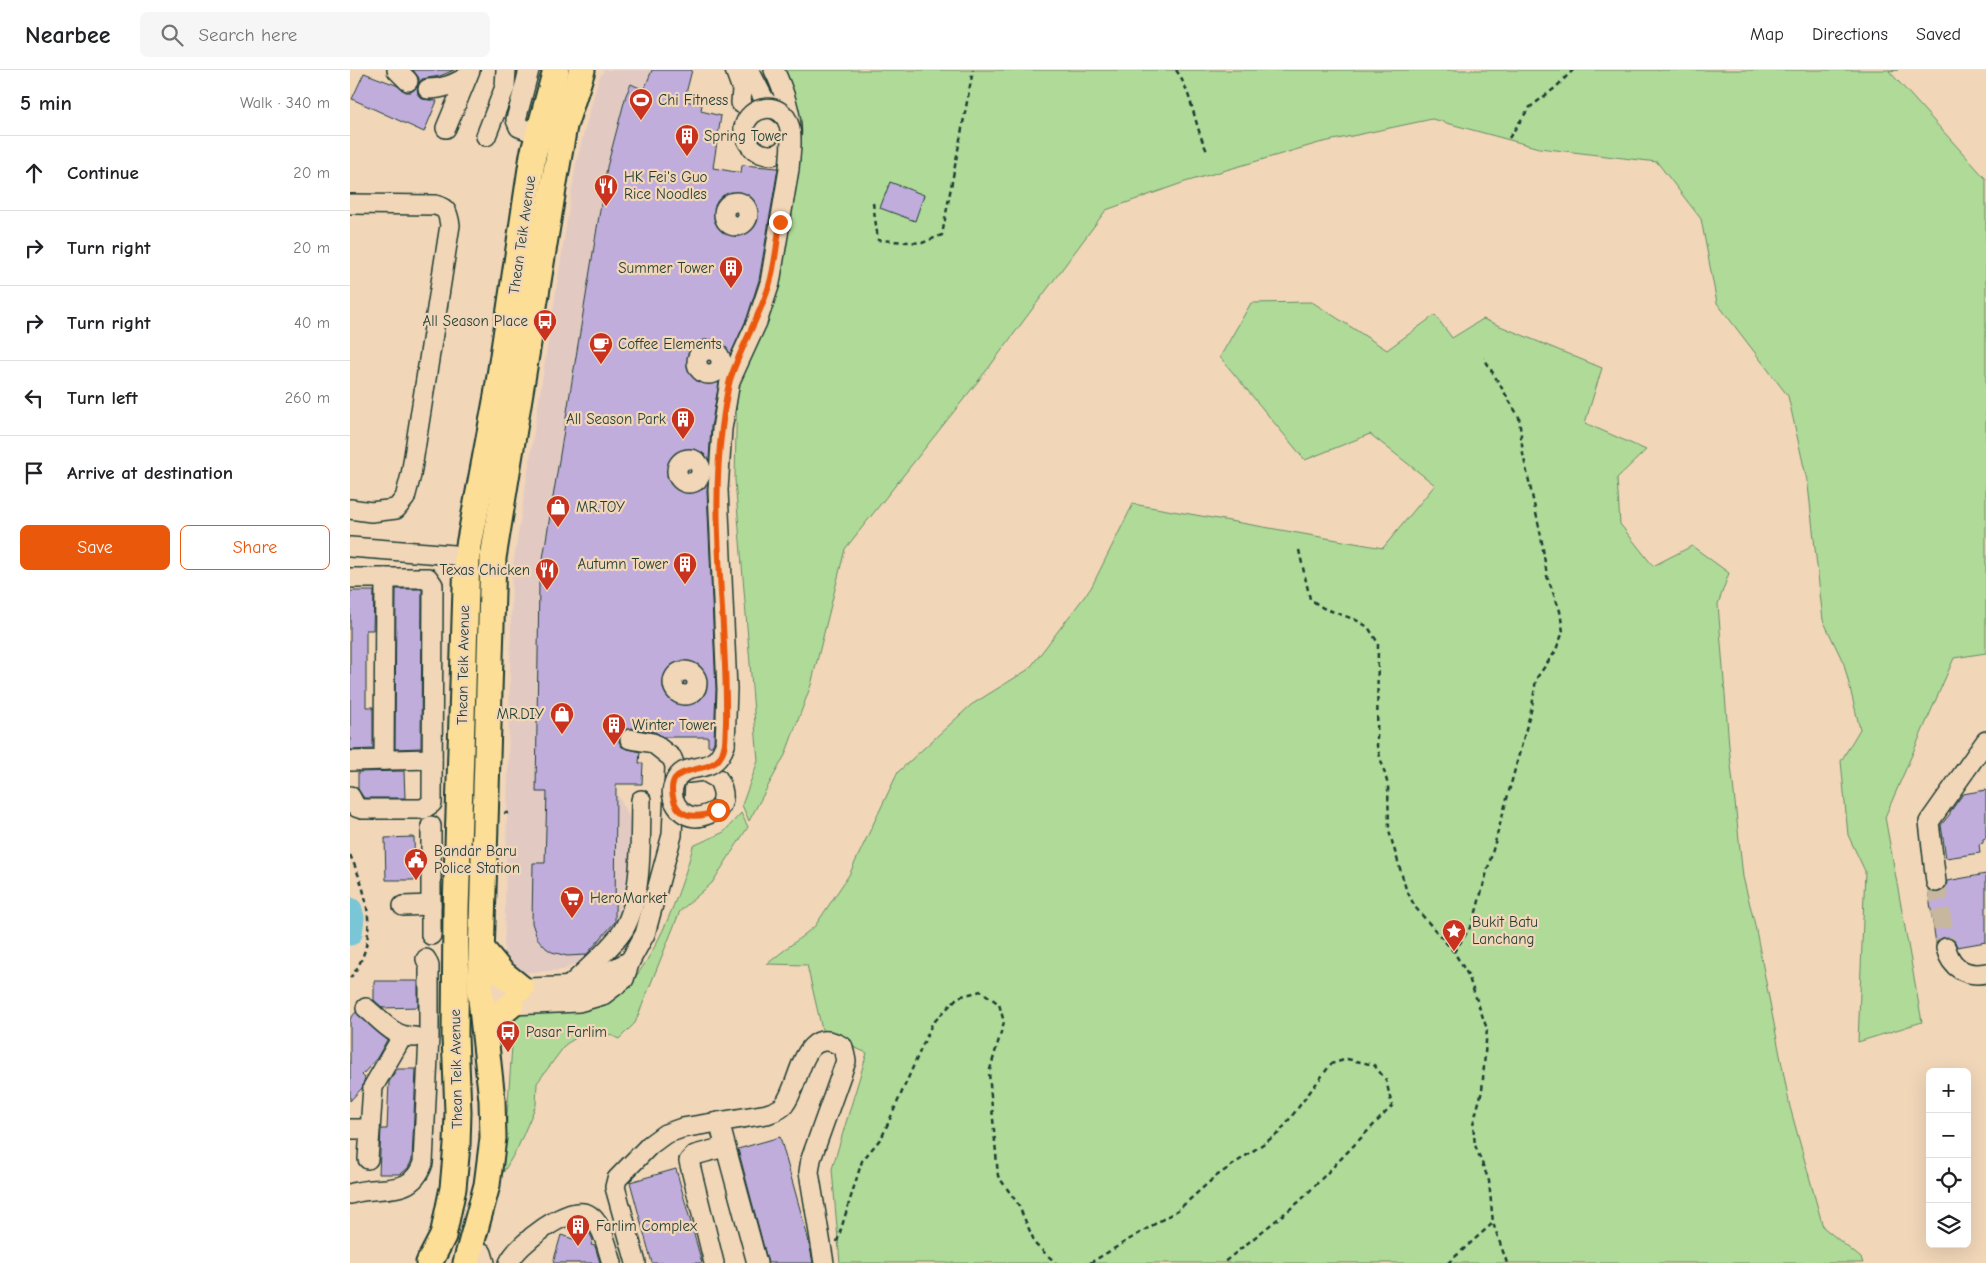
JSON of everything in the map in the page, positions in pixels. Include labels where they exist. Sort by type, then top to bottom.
[{"type":"main road","name":"Thean Teik Avenue","points":[[429,1263],[443,1236],[453,1188],[458,1112],[455,1036],[456,910],[467,556],[498,396],[537,134],[556,70]]},
{"type":"main road","name":"Thean Teik Avenue","points":[[473,1259],[487,1185],[493,1138],[486,1035],[478,996],[482,950],[493,558],[564,126],[582,70]]},
{"type":"main road","points":[[456,910],[466,932],[466,980],[478,996],[465,1016],[466,1066],[458,1112]]},
{"type":"main road","points":[[482,950],[501,972],[516,997],[495,1018],[486,1035]]},
{"type":"street","points":[[486,136],[502,95],[506,70]]},
{"type":"street","points":[[529,70],[516,117],[517,124],[524,130],[537,134]]},
{"type":"street","points":[[735,70],[742,90],[741,102]]},
{"type":"street","points":[[749,70],[765,101],[790,120]]},
{"type":"street","points":[[674,792],[682,778],[688,773],[704,771],[718,779],[724,795],[718,810],[702,816],[686,815],[675,804],[672,789],[679,775],[686,770],[709,767],[717,761],[725,745],[726,682],[710,476],[722,429],[730,381],[728,369],[756,322],[770,283],[789,169],[790,132],[786,118],[780,112],[773,108],[757,110],[745,121],[744,136],[752,150],[759,154],[775,154],[787,145],[790,139],[790,120],[783,90],[774,70]]},
{"type":"street","points":[[428,89],[452,85],[468,74]]},
{"type":"street","points":[[446,128],[468,74]]},
{"type":"street","points":[[502,95],[520,101]]},
{"type":"street","points":[[350,204],[421,203],[444,207],[448,213],[450,225],[411,475],[405,498],[396,509],[371,512],[350,509]]},
{"type":"street","points":[[748,217],[780,222]]},
{"type":"street","points":[[350,547],[467,556]]},
{"type":"street","points":[[376,549],[380,578],[384,760]]},
{"type":"street","points":[[350,578],[428,578],[433,585],[432,803],[423,809],[362,809],[356,807],[350,796]]},
{"type":"street","points":[[698,682],[726,682]]},
{"type":"street","points":[[478,996],[579,1002],[603,995],[624,979],[630,961],[645,934],[672,835],[674,792],[672,758],[662,747],[653,743],[630,739]]},
{"type":"street","points":[[1936,882],[1929,822],[1986,741]]},
{"type":"street","points":[[350,761],[432,759]]},
{"type":"street","points":[[567,988],[624,930],[634,899],[640,850],[641,800]]},
{"type":"street","points":[[431,826],[431,935]]},
{"type":"street","points":[[431,880],[484,881]]},
{"type":"street","points":[[402,906],[431,905]]},
{"type":"street","points":[[1946,948],[1949,958],[1962,971],[1970,974],[1986,973]]},
{"type":"street","points":[[350,1194],[399,1188],[412,1182],[419,1174],[423,1163],[429,1036],[429,966],[426,958]]},
{"type":"street","points":[[516,997],[592,982],[614,968],[630,961]]},
{"type":"street","points":[[366,1008],[402,1037],[455,1036]]},
{"type":"street","points":[[368,1159],[373,1087],[402,1037]]},
{"type":"street","points":[[636,1263],[615,1187],[617,1179],[650,1145],[665,1134],[682,1128],[776,1111],[784,1104],[809,1049],[823,1042],[830,1041],[843,1047],[846,1062],[809,1167],[824,1263]]},
{"type":"street","points":[[719,1122],[724,1147],[757,1263]]},
{"type":"street","points":[[350,1129],[370,1129]]},
{"type":"street","points":[[714,1263],[689,1161],[695,1155],[724,1147]]},
{"type":"street","points":[[509,1263],[517,1250],[533,1236],[573,1212],[588,1214],[596,1221],[612,1263]]},
{"type":"path","points":[[873,203],[878,240],[922,243],[942,235],[973,70]]},
{"type":"path","points":[[1176,70],[1182,79],[1200,137],[1208,154]]},
{"type":"path","points":[[1509,138],[1529,108],[1573,70]]},
{"type":"path","points":[[1454,952],[1473,924],[1532,708],[1536,679],[1555,652],[1563,632],[1560,611],[1547,576],[1523,454],[1519,417],[1484,358]]},
{"type":"path","points":[[1299,550],[1310,599],[1323,608],[1356,620],[1368,627],[1378,643],[1380,662],[1377,746],[1388,784],[1389,832],[1406,889],[1415,907],[1454,952],[1468,975],[1487,1029],[1482,1091],[1474,1124],[1475,1145],[1489,1180],[1494,1223],[1507,1263]]},
{"type":"path","points":[[504,813],[511,814]]},
{"type":"path","points":[[350,855],[360,876],[367,900],[369,926],[364,953],[350,978]]},
{"type":"path","points":[[837,1244],[862,1161],[882,1137],[932,1024],[958,997],[981,991],[998,1004],[1004,1022],[989,1073],[998,1176],[1018,1204],[1036,1245],[1056,1263]]},
{"type":"path","points":[[1090,1263],[1178,1210],[1215,1177],[1279,1133],[1331,1064],[1347,1059],[1374,1065],[1386,1080],[1392,1106],[1300,1202],[1223,1263]]},
{"type":"path","points":[[1448,1263],[1494,1223]]},
{"type":"shaded area","name":"All Season Place","points":[[604,70],[692,70],[688,77],[668,194],[603,791],[616,792],[630,819],[637,844],[633,880],[611,936],[587,959],[563,970],[516,973],[504,961],[512,573],[576,163],[598,80]]},
{"type":"green space","points":[[784,70],[1898,70],[1889,71],[1986,179],[1986,653],[1954,658],[1885,817],[1922,1022],[1858,1042],[1865,871],[1848,835],[1841,761],[1860,729],[1844,664],[1823,620],[1808,485],[1788,396],[1717,303],[1701,219],[1657,162],[1539,148],[1432,119],[1319,143],[1185,182],[1106,210],[990,366],[845,549],[811,685],[785,755],[749,821],[742,805],[758,761],[735,480],[737,384],[767,322],[779,282],[798,169],[802,132],[799,112]]},
{"type":"green space","points":[[1312,302],[1387,350],[1435,315],[1452,338],[1483,319],[1602,368],[1585,423],[1646,450],[1617,478],[1620,524],[1653,566],[1692,546],[1729,573],[1718,604],[1729,746],[1743,877],[1755,925],[1790,1107],[1823,1227],[1861,1258],[1863,1263],[840,1263],[832,1169],[867,1053],[823,1034],[807,965],[767,964],[815,926],[849,875],[898,772],[971,705],[1029,669],[1091,588],[1133,504],[1383,548],[1435,485],[1370,434],[1305,460],[1220,357],[1251,303]]},
{"type":"green space","points":[[741,813],[748,827],[712,883],[680,911],[635,1023],[619,1039],[594,1027],[566,1044],[537,1083],[536,1105],[518,1147],[503,1173],[514,1018],[523,1013],[544,1008],[599,1005],[616,997],[632,982],[660,937],[681,887],[693,846],[724,832]]},
{"type":"building","points":[[413,70],[454,70],[440,76],[422,79],[419,83],[419,78]]},
{"type":"building","points":[[652,70],[692,70],[684,101],[702,104],[701,111],[721,116],[713,168],[741,173],[742,165],[778,168],[759,280],[747,318],[720,377],[711,427],[707,491],[716,689],[714,742],[712,746],[708,746],[708,737],[663,737],[655,732],[632,728],[621,732],[619,742],[622,747],[640,752],[639,763],[643,763],[642,784],[616,784],[615,922],[586,955],[567,956],[552,952],[546,948],[537,938],[532,923],[533,863],[545,863],[547,792],[536,792],[539,583],[607,167],[626,95],[631,84],[644,90]]},
{"type":"building","points":[[364,73],[396,85],[406,92],[411,92],[417,87],[418,95],[422,99],[437,101],[424,132],[352,99]]},
{"type":"building","points":[[890,182],[924,195],[915,221],[880,208]]},
{"type":"building","points":[[396,589],[422,589],[421,748],[395,749]]},
{"type":"building","points":[[350,591],[374,591],[373,630],[366,630],[366,707],[373,707],[373,749],[350,750]]},
{"type":"building","points":[[404,771],[405,798],[364,798],[358,789],[358,772]]},
{"type":"building","points":[[1986,790],[1986,838],[1983,839],[1983,843],[1979,844],[1980,853],[1946,858],[1941,825],[1963,794]]},
{"type":"building","points":[[414,837],[415,880],[386,880],[385,838]]},
{"type":"building","points":[[1986,874],[1986,942],[1957,947],[1954,940],[1948,937],[1942,938],[1936,944],[1928,889],[1938,893],[1946,887],[1947,881]]},
{"type":"building","points":[[374,981],[418,981],[418,1007],[383,1008],[374,1000]]},
{"type":"building","points":[[356,1012],[387,1040],[377,1058],[362,1075],[365,1078],[362,1088],[350,1101],[350,1019]]},
{"type":"building","points":[[397,1069],[416,1069],[412,1160],[408,1168],[401,1174],[379,1174],[381,1129],[387,1129],[389,1082]]},
{"type":"building","points":[[780,1137],[813,1263],[768,1263],[738,1149]]},
{"type":"building","points":[[676,1169],[702,1263],[652,1263],[630,1182]]},
{"type":"building","name":"Farlim Complex","points":[[579,1229],[589,1232],[593,1240],[591,1245],[595,1246],[600,1263],[553,1263],[561,1235],[576,1240]]},
{"type":"waterway","points":[[350,910],[352,918],[350,933]]},
{"type":"tunnel","points":[[1936,882],[1946,948]]},
{"type":"place","name":"Chi Fitness","points":[[641,121]]},
{"type":"place","name":"Spring Tower","points":[[687,157]]},
{"type":"place","name":"HK Fei's Guo Rice Noodles","points":[[606,207]]},
{"type":"place","name":"Summer Tower","points":[[731,289]]},
{"type":"place","name":"All Season Place","points":[[545,342]]},
{"type":"place","name":"Coffee Elements","points":[[601,365]]},
{"type":"place","name":"All Season Park","points":[[683,440]]},
{"type":"place","name":"MR.TOY","points":[[558,528]]},
{"type":"place","name":"Autumn Tower","points":[[685,585]]},
{"type":"place","name":"Texas Chicken","points":[[547,591]]},
{"type":"place","name":"MR.DIY","points":[[562,735]]},
{"type":"place","name":"Winter Tower","points":[[614,746]]},
{"type":"place","name":"Bandar Baru Police Station","points":[[416,881]]},
{"type":"place","name":"HeroMarket","points":[[572,919]]},
{"type":"place","name":"Bukit Batu Lanchang","points":[[1454,952]]},
{"type":"place","name":"Pasar Farlim","points":[[508,1053]]},
{"type":"place","name":"Farlim Complex","points":[[578,1247]]},
{"type":"route","points":[[718,810],[702,816],[686,815],[675,804],[672,789],[674,781],[686,770],[709,767],[717,761],[725,745],[727,689],[718,490],[722,429],[730,381],[756,322],[770,283],[780,222]]}]
